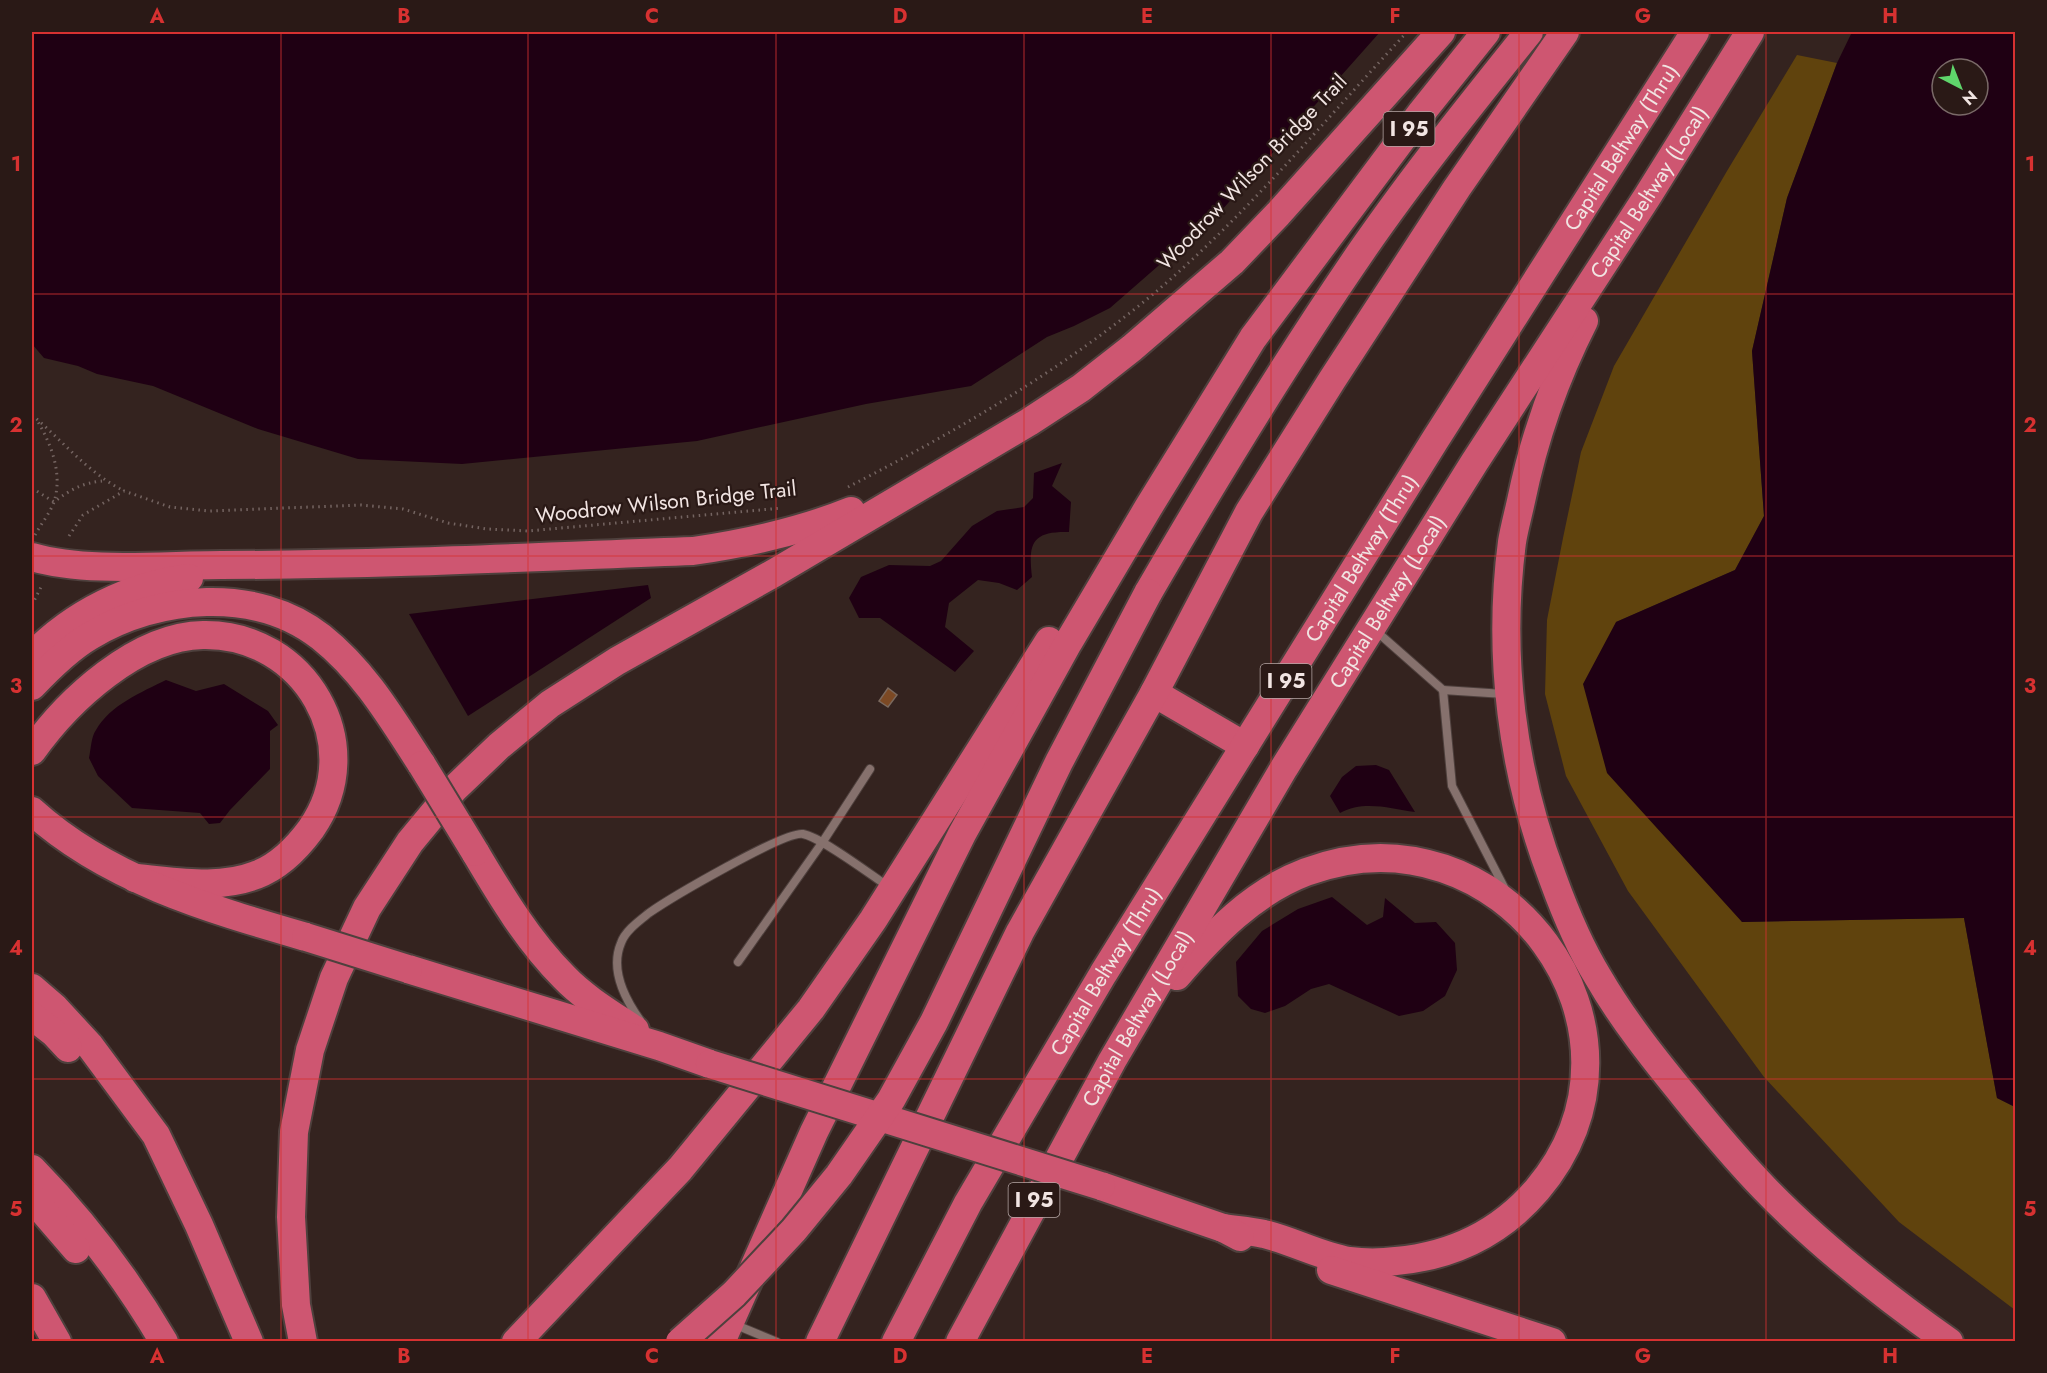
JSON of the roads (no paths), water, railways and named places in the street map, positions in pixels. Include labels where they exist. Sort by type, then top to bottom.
[{"type":"highway","points":[[303,1341],[296,1305],[291,1216],[294,1132],[310,1050],[334,978],[367,908],[410,842],[453,790],[499,746],[550,704],[617,662],[774,573],[951,466],[1029,422],[1081,388],[1132,348],[1232,262],[1441,32]]},
{"type":"highway","name":"I 95","points":[[725,1332],[814,1132],[962,834],[1068,643],[1148,508],[1254,338],[1415,121],[1486,32]]},
{"type":"highway","points":[[680,1341],[734,1294],[794,1230],[839,1175],[891,1100],[934,1022],[1059,762],[1148,593],[1208,489],[1279,375],[1364,248],[1447,134],[1529,32]]},
{"type":"highway","points":[[820,1341],[1020,932],[1154,693],[1249,512],[1457,188],[1565,32]]},
{"type":"highway","name":"Capital Beltway (Thru)","points":[[896,1341],[968,1203],[1103,974],[1447,420],[1695,32]]},
{"type":"highway","name":"Capital Beltway (Local)","points":[[960,1341],[1112,1061],[1284,768],[1492,434],[1647,197],[1750,32]]},
{"type":"highway","points":[[1647,197],[1566,357],[1545,411],[1526,478],[1512,541],[1506,619],[1509,694],[1519,768],[1539,844],[1563,905],[1597,975],[1647,1051],[1706,1123],[1766,1190],[1834,1254],[1949,1341]]},
{"type":"highway","points":[[516,1341],[680,1170],[811,1009],[892,889],[1050,638],[1133,512],[1254,338]]},
{"type":"highway","points":[[32,547],[49,562],[90,566],[289,565],[693,551],[780,536],[823,522],[951,466]]},
{"type":"highway","points":[[32,656],[81,616],[121,595],[160,582],[289,565]]},
{"type":"highway","points":[[32,686],[48,668],[89,636],[129,616],[164,606],[208,603],[247,604],[287,616],[321,637],[376,693],[508,906],[564,978],[594,1002],[653,1037],[710,1064],[1101,1186],[1222,1228],[1259,1247],[1552,1341]]},
{"type":"highway","points":[[32,751],[63,712],[103,677],[132,657],[165,642],[202,635],[238,639],[267,649],[294,667],[312,689],[326,716],[333,752],[330,785],[323,812],[303,840],[283,860],[256,875],[225,883],[135,878]]},
{"type":"highway","points":[[1154,693],[1245,746]]},
{"type":"highway","points":[[34,813],[103,862],[174,895],[408,969],[653,1037]]},
{"type":"highway","points":[[1112,1061],[1167,987],[1219,929],[1266,892],[1305,873],[1353,860],[1393,859],[1416,862],[1477,883],[1517,910],[1538,932],[1558,961],[1575,1002],[1584,1047],[1582,1093],[1570,1134],[1555,1167],[1528,1200],[1502,1224],[1463,1246],[1441,1254],[1395,1262],[1348,1261],[1265,1235],[1222,1228]]},
{"type":"highway","points":[[32,988],[54,1007],[90,1046],[156,1135],[199,1225],[249,1341]]},
{"type":"highway","points":[[32,1016],[54,1033],[78,1058],[114,1103],[141,1144],[183,1231],[230,1341]]},
{"type":"highway","points":[[32,1168],[59,1196],[112,1264],[164,1341]]},
{"type":"highway","points":[[32,1198],[100,1278],[144,1341]]},
{"type":"highway","points":[[32,1298],[57,1341]]},
{"type":"lane","points":[[1372,627],[1443,690],[1509,694]]},
{"type":"lane","points":[[1443,690],[1452,786],[1489,861],[1517,910]]},
{"type":"lane","points":[[738,962],[822,843],[870,769]]},
{"type":"lane","points":[[653,1037],[628,1004],[620,981],[618,960],[621,943],[629,931],[649,913],[765,846],[788,836],[802,834],[822,843],[892,889]]},
{"type":"lane","points":[[725,1332],[777,1341]]}]
